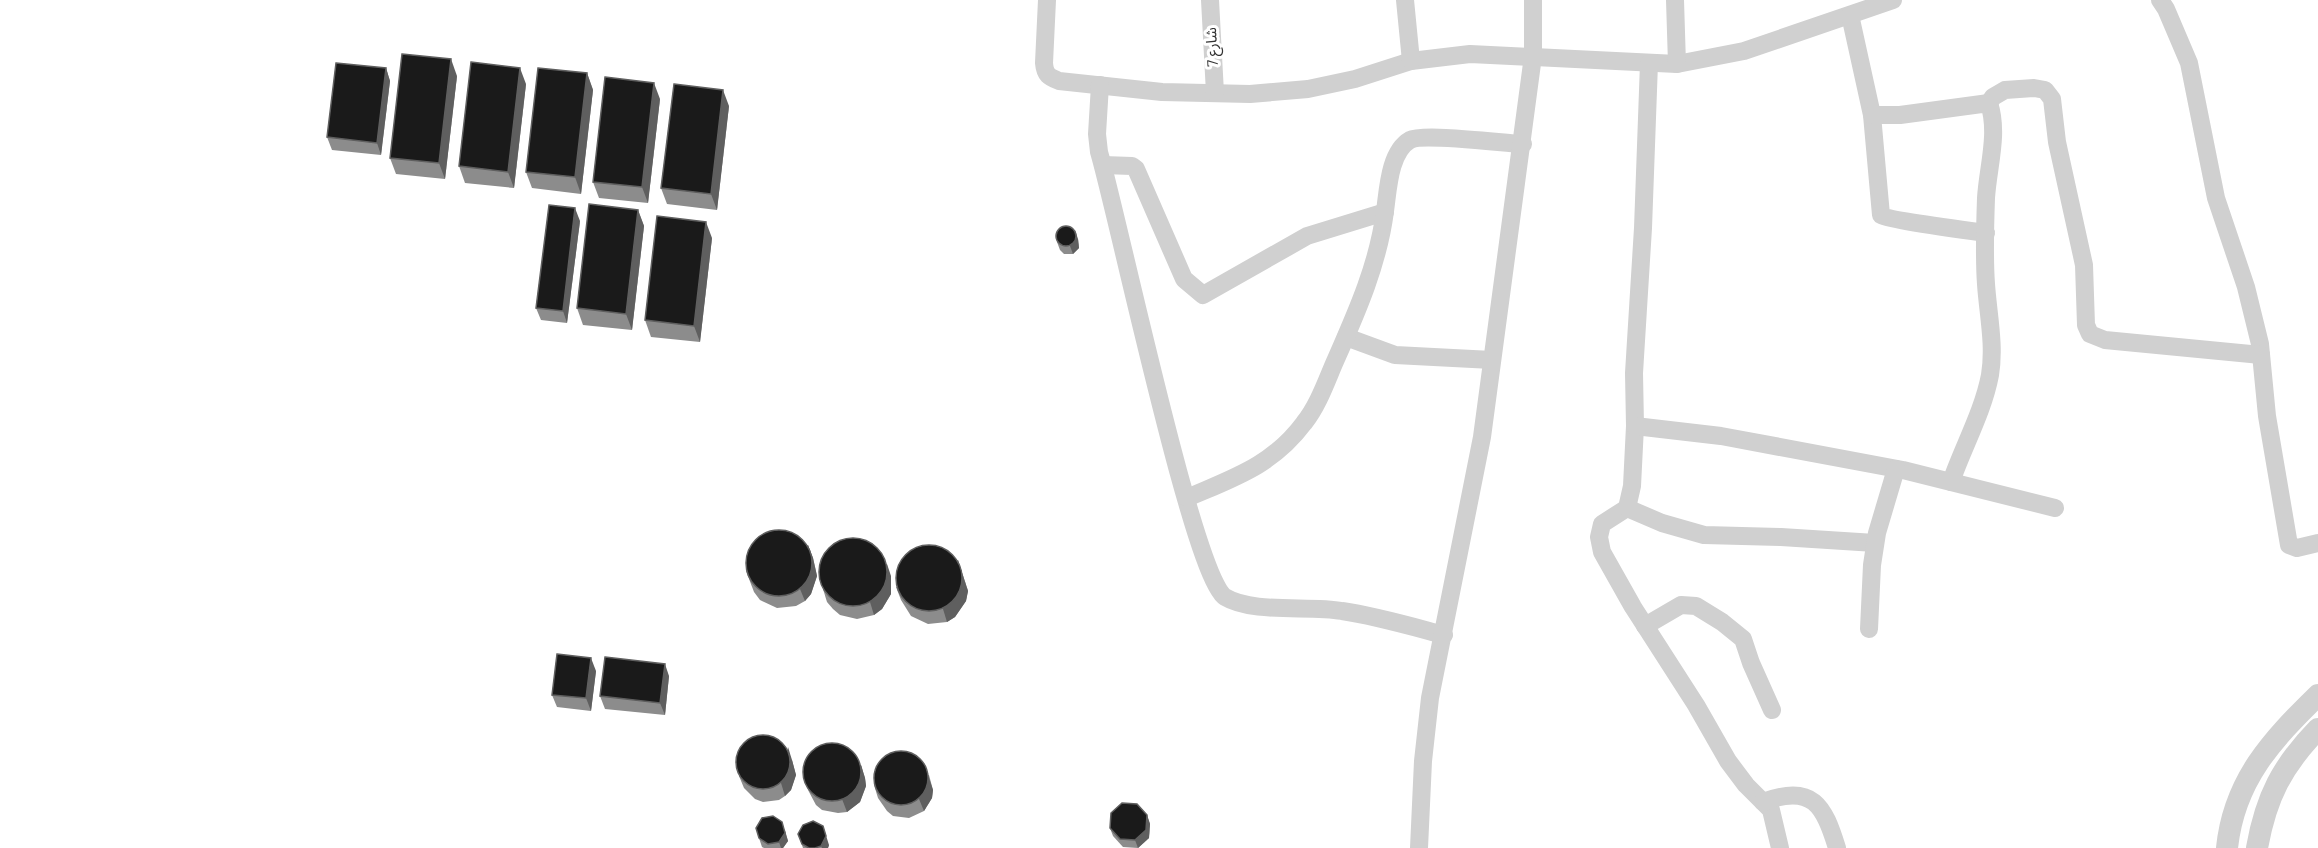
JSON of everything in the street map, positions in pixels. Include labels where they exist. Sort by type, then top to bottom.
[{"type":"street","points":[[1047,0],[1045,72],[1048,76],[1059,81],[1162,92],[1250,94],[1308,89],[1355,79],[1411,61],[1470,54],[1677,64],[1744,51],[1893,0]]},
{"type":"street","name":"شارع 7","points":[[1210,0],[1215,93]]},
{"type":"street","points":[[1405,0],[1411,61]]},
{"type":"street","points":[[1419,848],[1423,761],[1430,698],[1482,437],[1523,144],[1533,56],[1533,0]]},
{"type":"street","points":[[1675,0],[1677,64]]},
{"type":"street","points":[[2160,0],[2189,63],[2217,198],[2246,287],[2261,355],[2267,416],[2289,545],[2297,548],[2318,543]]},
{"type":"street","points":[[1850,15],[1872,115],[1881,215],[1885,219],[1986,233]]},
{"type":"street","points":[[1649,63],[1643,228],[1634,373],[1635,426],[1632,486],[1627,508],[1602,524],[1599,537],[1602,552],[1728,761],[1746,785],[1771,810],[1780,848]]},
{"type":"street","points":[[1100,85],[1097,134],[1103,165],[1169,437],[1218,590],[1226,597],[1239,602],[1275,608],[1312,607],[1342,610],[1444,635]]},
{"type":"street","points":[[1872,115],[1900,115],[1989,103],[2005,90],[2034,88],[2045,90],[2052,99],[2057,142],[2084,265],[2086,325],[2090,334],[2105,339],[2261,355]]},
{"type":"street","points":[[1951,482],[1985,396],[1990,372],[1991,331],[1986,283],[1986,196],[1992,160],[1993,126],[1989,103]]},
{"type":"street","points":[[1187,498],[1246,473],[1266,461],[1286,444],[1305,422],[1346,337],[1376,259],[1389,175],[1400,151],[1409,140],[1429,136],[1523,144]]},
{"type":"street","points":[[1103,165],[1132,166],[1136,169],[1184,279],[1203,295],[1307,236],[1385,212]]},
{"type":"street","points":[[1346,337],[1395,355],[1492,360]]},
{"type":"street","points":[[1635,426],[1721,436],[1896,469],[2055,508]]},
{"type":"street","points":[[1869,629],[1875,543],[1896,469]]},
{"type":"street","points":[[1627,508],[1662,523],[1704,535],[1875,543]]},
{"type":"street","points":[[1645,626],[1681,604],[1696,606],[1722,621],[1743,639],[1772,710]]},
{"type":"street","points":[[2227,848],[2236,808],[2247,780],[2263,753],[2282,729],[2318,695]]},
{"type":"street","points":[[2257,848],[2264,813],[2277,780],[2296,751],[2318,729]]},
{"type":"street","points":[[1763,802],[1777,797],[1798,796],[1817,803],[1823,811],[1837,848]]},
{"type":"building","points":[[402,54],[451,59],[439,163],[390,158]]},
{"type":"building","points":[[471,62],[520,68],[508,172],[459,166]]},
{"type":"building","points":[[336,63],[386,68],[377,143],[327,137]]},
{"type":"building","points":[[538,68],[587,73],[575,177],[526,172]]},
{"type":"building","points":[[605,77],[654,83],[642,187],[593,182]]},
{"type":"building","points":[[674,84],[723,90],[711,194],[661,188]]},
{"type":"building","points":[[589,204],[638,210],[626,314],[577,308]]},
{"type":"building","points":[[549,205],[575,208],[563,311],[536,308]]},
{"type":"building","points":[[657,216],[706,222],[694,326],[645,320]]},
{"type":"building","points":[[1066,226],[1073,229],[1076,236],[1073,243],[1066,246],[1059,243],[1056,236],[1059,229]]},
{"type":"building","points":[[779,530],[792,532],[802,540],[810,550],[812,563],[810,576],[802,586],[792,594],[779,596],[766,594],[756,586],[748,576],[746,563],[748,550],[756,540],[766,532]]},
{"type":"building","points":[[853,538],[866,541],[877,548],[884,559],[887,572],[884,585],[877,596],[866,603],[853,606],[840,603],[829,596],[822,585],[819,572],[822,559],[829,548],[840,541]]},
{"type":"building","points":[[929,545],[942,547],[957,560],[962,578],[960,591],[947,606],[929,611],[916,609],[901,596],[896,578],[898,565],[911,550]]},
{"type":"building","points":[[557,654],[591,658],[586,698],[552,695]]},
{"type":"building","points":[[605,657],[665,664],[660,703],[600,696]]},
{"type":"building","points":[[758,735],[768,735],[778,739],[786,747],[790,762],[786,777],[778,785],[768,789],[758,789],[748,785],[740,777],[736,767],[736,757],[740,747],[748,739]]},
{"type":"building","points":[[832,743],[848,748],[856,756],[861,772],[856,788],[848,796],[832,801],[816,796],[808,788],[803,772],[808,756],[816,748]]},
{"type":"building","points":[[896,751],[906,751],[916,755],[924,763],[928,778],[924,793],[916,801],[906,805],[896,805],[886,801],[878,793],[874,783],[874,773],[878,763],[886,755]]},
{"type":"building","points":[[1122,803],[1137,804],[1147,815],[1146,830],[1135,840],[1120,839],[1110,828],[1111,813]]},
{"type":"building","points":[[773,816],[782,822],[785,833],[779,842],[768,844],[759,838],[756,828],[762,818]]},
{"type":"building","points":[[813,821],[823,826],[826,836],[821,846],[809,848],[802,844],[798,834],[803,825]]}]
